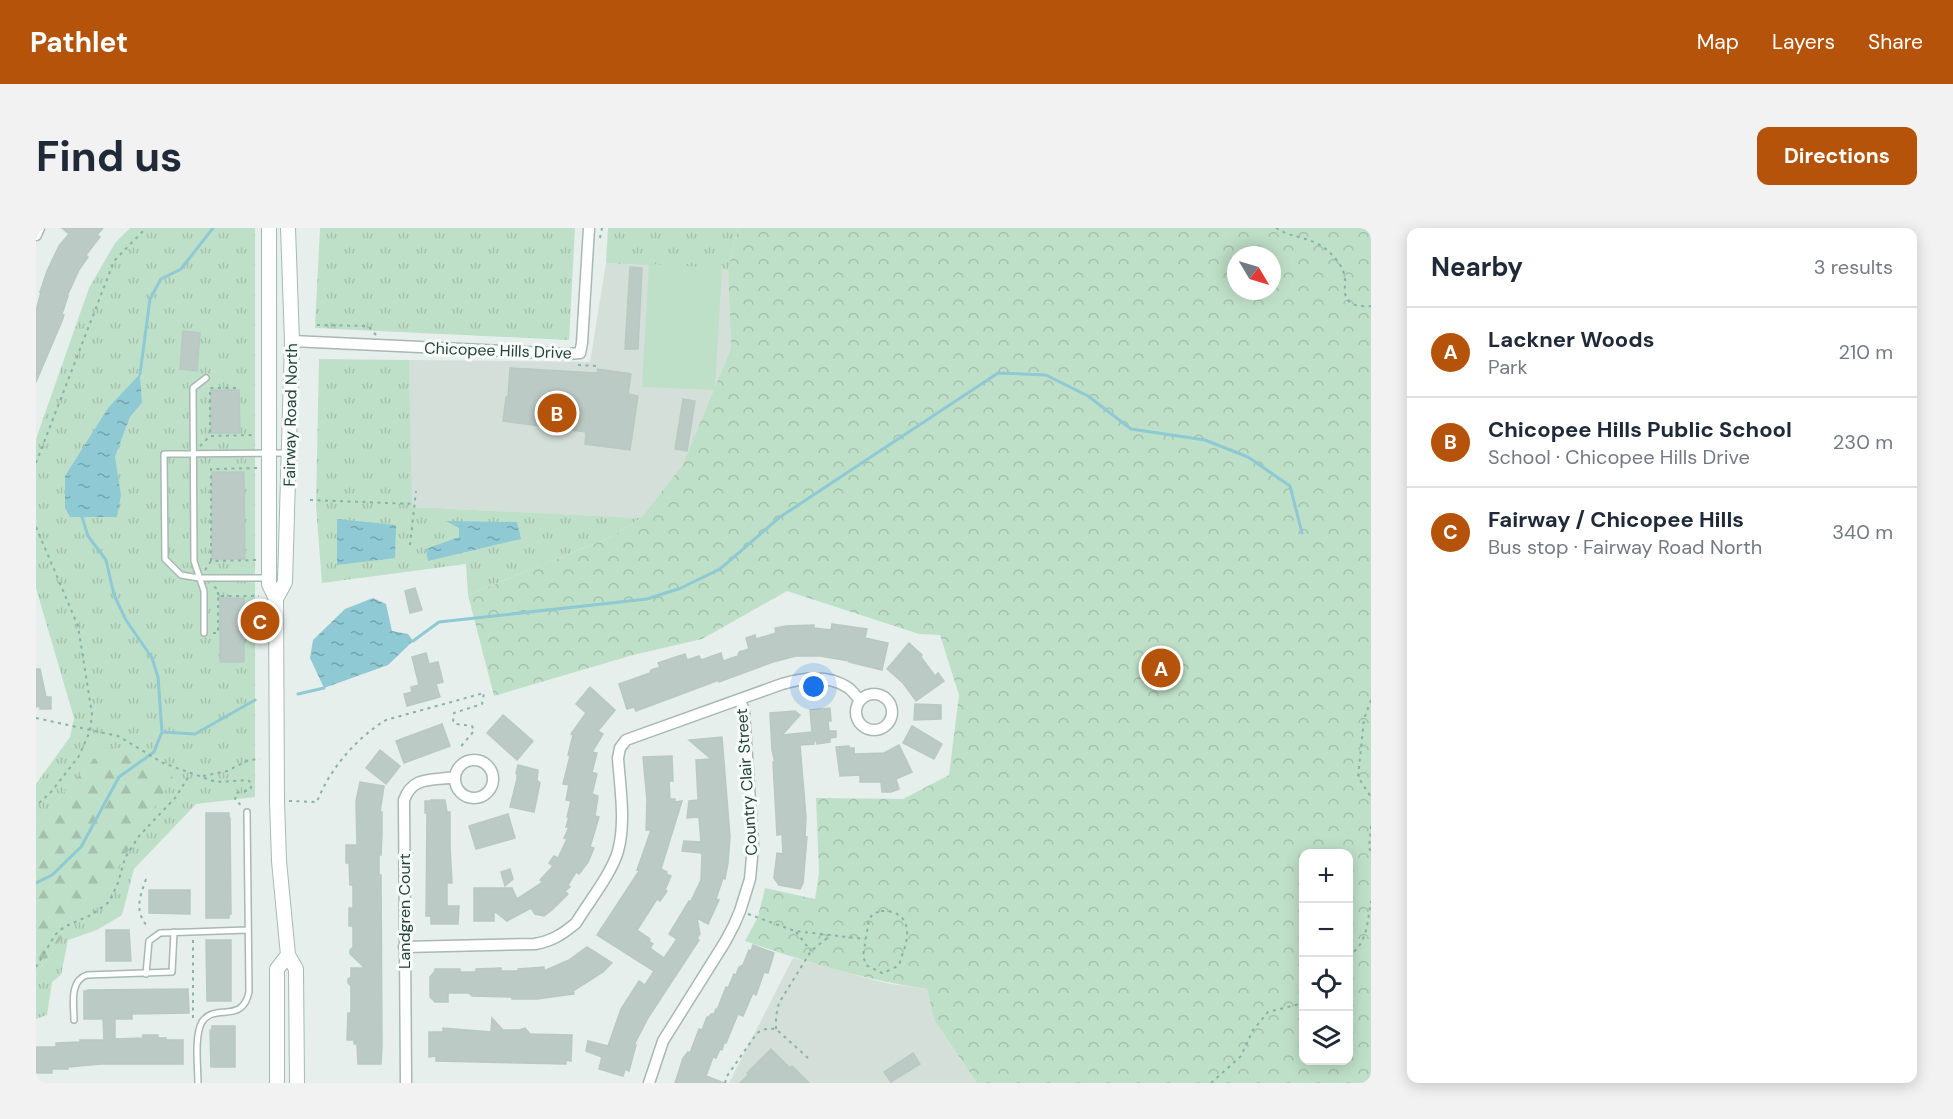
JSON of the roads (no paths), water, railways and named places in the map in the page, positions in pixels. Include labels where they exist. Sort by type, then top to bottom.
[{"type":"main road","name":"Fairway Road North","points":[[269,228],[269,584],[276,599],[279,861],[288,955],[296,969],[297,1083]]},
{"type":"main road","name":"Fairway Road North","points":[[276,599],[285,582],[292,341],[288,228]]},
{"type":"main road","name":"Fairway Road North","points":[[277,1083],[277,969],[288,955]]},
{"type":"street","points":[[36,234],[39,228]]},
{"type":"street","name":"Chicopee Hills Drive","points":[[292,341],[580,353],[589,228]]},
{"type":"street","points":[[740,699],[799,679],[823,679],[846,687],[860,700]]},
{"type":"street","name":"Country Clair Street","points":[[404,946],[535,944],[561,935],[576,923],[613,864],[618,852],[622,821],[618,758],[620,748],[626,740],[740,699],[744,712],[753,846],[750,879],[740,911],[725,942],[663,1041],[649,1083]]},
{"type":"street","name":"Landgren Court","points":[[406,1083],[404,800],[408,789],[414,783],[455,777]]},
{"type":"lane","points":[[204,633],[204,591],[194,561],[193,388],[206,378]]},
{"type":"lane","points":[[270,578],[199,578],[181,575],[165,559],[164,454],[289,453]]},
{"type":"lane","points":[[198,1083],[198,1035],[203,1020],[218,1013],[239,1010],[248,998],[247,812]]},
{"type":"lane","points":[[146,974],[149,941],[160,933],[248,930]]},
{"type":"lane","points":[[74,1020],[75,983],[80,977],[172,972],[174,932]]},
{"type":"water","points":[[140,374],[142,403],[130,417],[115,457],[121,495],[117,517],[70,517],[65,508],[65,476],[108,408]]},
{"type":"water","points":[[337,519],[396,525],[395,558],[337,565]]},
{"type":"water","points":[[446,521],[517,522],[521,539],[428,561],[426,549],[459,537],[459,528]]},
{"type":"water","points":[[373,598],[386,604],[392,631],[408,634],[413,641],[388,665],[324,688],[310,658],[313,640],[345,609]]},
{"type":"waterway","points":[[140,374],[150,299],[161,279],[181,269],[213,228]]},
{"type":"waterway","points":[[413,641],[439,622],[647,599],[681,588],[720,569],[780,517],[998,373],[1046,375],[1088,396],[1131,429],[1205,440],[1248,457],[1290,486],[1302,533]]},
{"type":"waterway","points":[[36,883],[52,875],[81,847],[119,777],[154,752],[162,732],[158,677],[152,658],[126,620],[114,595],[106,560],[88,536],[82,517]]},
{"type":"waterway","points":[[298,694],[324,688]]},
{"type":"waterway","points":[[162,732],[195,734],[255,700]]},
{"type":"place","name":"Chicopee Hills Public School","points":[[557,413]]},
{"type":"place","name":"Fairway / Chicopee Hills","points":[[260,621]]},
{"type":"place","name":"Lackner Woods","points":[[1161,668]]}]
